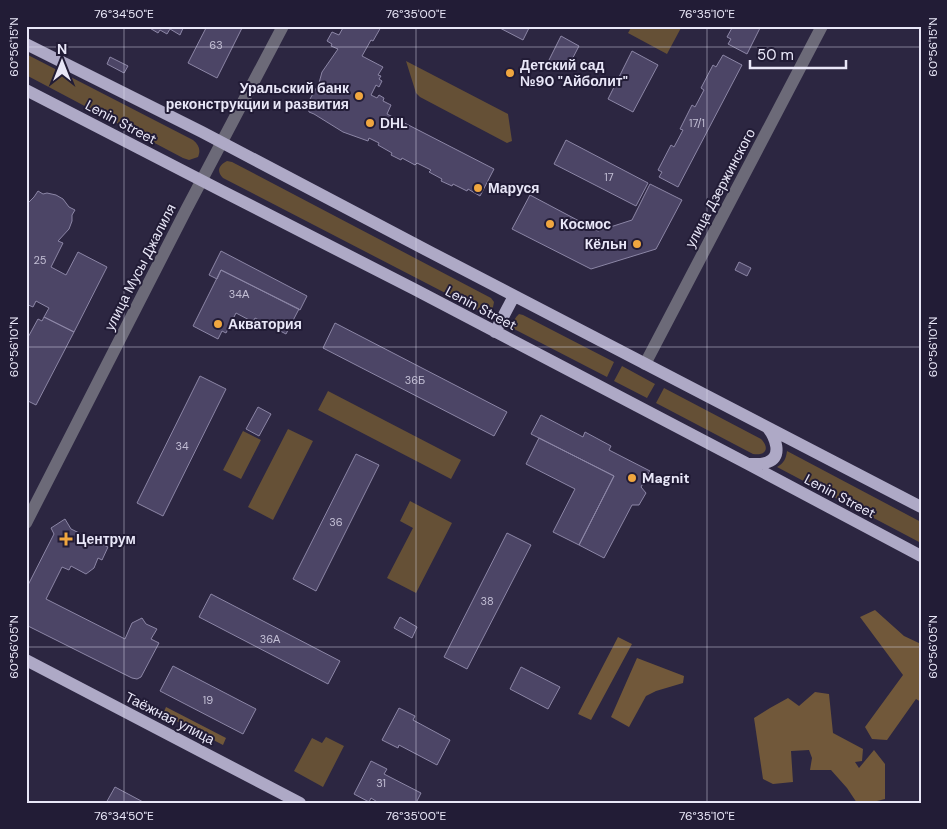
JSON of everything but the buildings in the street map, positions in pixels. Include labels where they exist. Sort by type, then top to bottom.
[{"type":"main road","name":"Lenin Street","points":[[26,44],[222,143],[921,507]]},
{"type":"main road","name":"Lenin Street","points":[[26,90],[495,332],[921,556]]},
{"type":"main road","points":[[495,332],[514,296]]},
{"type":"main road","points":[[748,464],[766,463],[775,456],[777,444],[767,427]]},
{"type":"main road","name":"Таёжная улица","points":[[26,660],[300,803]]},
{"type":"street","name":"улица Мусы Джалиля","points":[[26,523],[283,26]]},
{"type":"street","name":"улица Дзержинского","points":[[646,364],[822,26]]},
{"type":"shaded area","points":[[632,26],[682,26],[667,54],[628,33]]},
{"type":"shaded area","points":[[26,54],[193,140],[199,148],[198,157],[189,160],[183,158],[26,75]]},
{"type":"shaded area","points":[[406,61],[508,114],[512,141],[507,143],[420,97],[416,93]]},
{"type":"shaded area","points":[[227,161],[491,298],[494,302],[493,307],[488,314],[484,313],[223,178],[219,168]]},
{"type":"shaded area","points":[[519,314],[614,362],[607,377],[514,329],[513,323]]},
{"type":"shaded area","points":[[622,366],[655,384],[647,398],[614,381]]},
{"type":"shaded area","points":[[664,388],[761,439],[766,448],[764,453],[753,454],[656,403]]},
{"type":"shaded area","points":[[328,391],[461,460],[451,479],[318,410]]},
{"type":"shaded area","points":[[288,429],[313,441],[273,520],[248,507]]},
{"type":"shaded area","points":[[243,431],[261,440],[241,479],[223,470]]},
{"type":"shaded area","points":[[787,451],[921,522],[921,543],[777,467],[784,460]]},
{"type":"shaded area","points":[[410,501],[452,523],[416,593],[387,578],[413,528],[400,521]]},
{"type":"shaded area","points":[[875,610],[904,636],[921,644],[921,702],[916,699],[887,740],[872,739],[865,727],[903,675],[860,617]]},
{"type":"shaded area","points":[[618,637],[632,644],[591,720],[578,714]]},
{"type":"shaded area","points":[[637,658],[684,676],[683,683],[646,696],[629,727],[611,717]]},
{"type":"shaded area","points":[[815,692],[829,694],[833,733],[863,749],[862,761],[855,762],[859,768],[874,750],[885,764],[885,799],[869,803],[857,803],[831,770],[810,770],[812,758],[809,750],[791,751],[793,782],[773,784],[763,779],[754,718],[788,698],[799,706]]},
{"type":"shaded area","points":[[166,707],[226,738],[223,745],[163,714]]},
{"type":"shaded area","points":[[326,737],[344,746],[323,787],[294,771],[312,738],[322,743]]},
{"type":"place","name":"Детский сад №90 \"Айболит\"","points":[[510,73]]},
{"type":"place","name":"Уральский банк реконструкции и развития","points":[[359,96]]},
{"type":"place","name":"DHL","points":[[370,123]]},
{"type":"place","name":"Маруся","points":[[478,188]]},
{"type":"place","name":"Космос","points":[[550,224]]},
{"type":"place","name":"Кёльн","points":[[637,244]]},
{"type":"place","name":"Акватория","points":[[218,324]]},
{"type":"place","name":"Magnit","points":[[632,478]]},
{"type":"place","name":"Центрум","points":[[66,539]]}]
